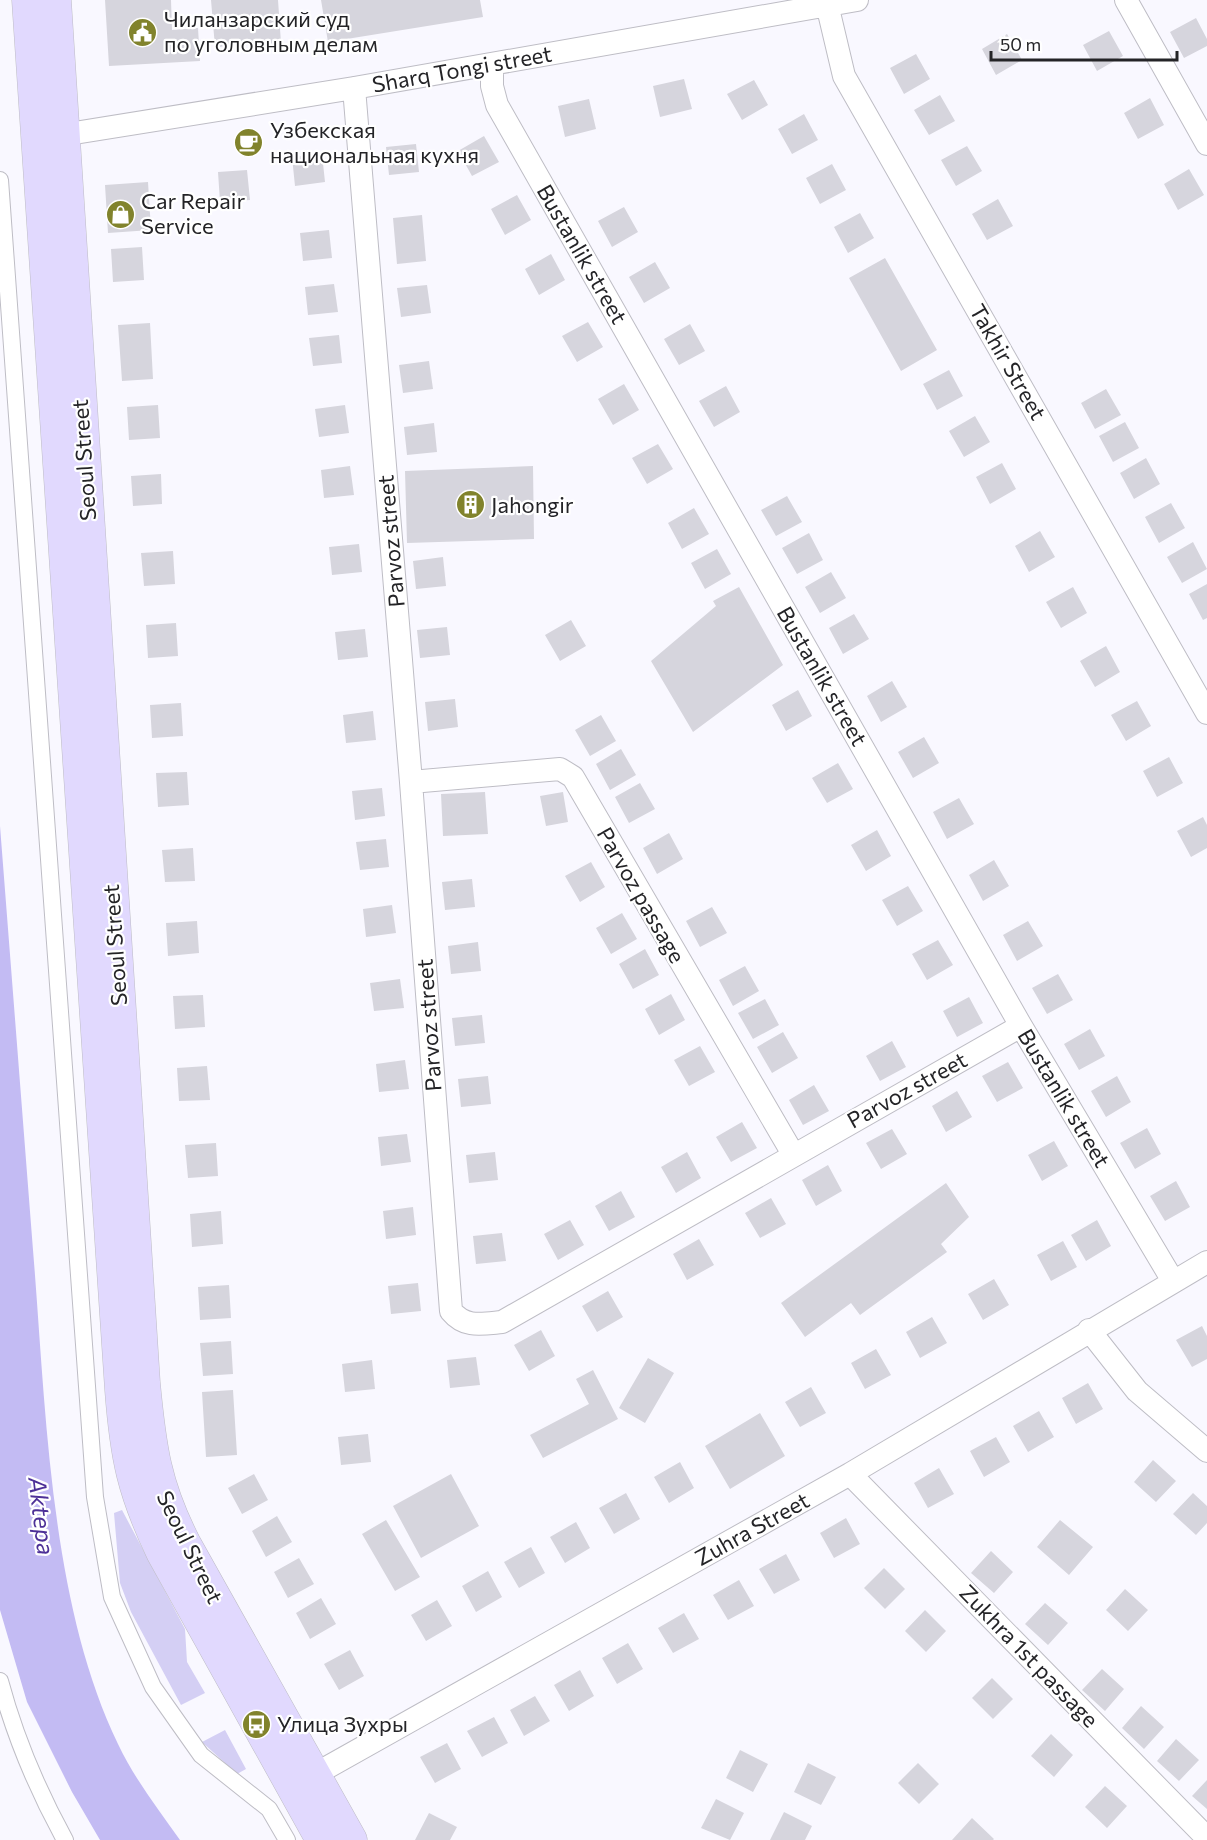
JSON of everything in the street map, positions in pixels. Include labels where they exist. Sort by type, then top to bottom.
[{"type":"main road","name":"Seoul Street","points":[[27,0],[49,137],[151,1455],[160,1489],[174,1523],[302,1781],[322,1840]]},
{"type":"main road","name":"Seoul Street","points":[[49,137],[55,0]]},
{"type":"main road","name":"Seoul Street","points":[[302,1781],[351,1840]]},
{"type":"street","name":"Sharq Tongi street","points":[[49,137],[354,88],[826,2],[857,0]]},
{"type":"street","points":[[1126,0],[1207,144]]},
{"type":"street","name":"Takhir Street","points":[[826,2],[844,76],[1207,712]]},
{"type":"street","name":"Bustanlik street","points":[[492,64],[492,86],[497,105],[1021,1026],[1173,1281]]},
{"type":"street","name":"Parvoz street","points":[[354,88],[411,782],[451,1311],[459,1321],[474,1324],[502,1322],[1021,1026]]},
{"type":"street","points":[[0,180],[94,1497],[112,1597],[153,1686],[201,1755],[269,1809],[287,1840]]},
{"type":"street","name":"Parvoz passage","points":[[411,782],[560,769],[573,777],[793,1154]]},
{"type":"street","name":"Zuhra Street","points":[[302,1781],[850,1474],[1207,1262]]},
{"type":"street","points":[[1089,1330],[1137,1391],[1207,1451]]},
{"type":"street","name":"Zukhra 1st passage","points":[[850,1474],[1207,1838]]},
{"type":"street","points":[[0,1681],[22,1751],[45,1803],[65,1840]]},
{"type":"shaded area","points":[[122,1510],[185,1629],[187,1662],[205,1693],[181,1705],[131,1612],[120,1583],[114,1513]]},
{"type":"shaded area","points":[[225,1730],[246,1769],[237,1774],[202,1742]]},
{"type":"water","name":"Aktepa","points":[[0,826],[47,1437],[64,1566],[77,1628],[95,1688],[118,1744],[139,1781],[180,1840],[100,1840],[72,1792],[27,1702],[0,1610]]},
{"type":"building","points":[[105,0],[171,0],[172,30],[198,28],[200,61],[109,66]]},
{"type":"building","points":[[211,0],[278,0],[281,43],[215,47]]},
{"type":"building","points":[[321,0],[480,0],[483,17],[328,42]]},
{"type":"building","points":[[1196,18],[1207,39],[1207,46],[1184,58],[1170,32]]},
{"type":"building","points":[[1109,31],[1123,56],[1097,71],[1083,45]]},
{"type":"building","points":[[1007,34],[1022,60],[996,75],[982,49]]},
{"type":"building","points":[[916,54],[930,79],[904,94],[890,68]]},
{"type":"building","points":[[684,79],[692,109],[660,117],[653,86]]},
{"type":"building","points":[[754,80],[768,105],[742,120],[727,94]]},
{"type":"building","points":[[940,95],[955,121],[929,135],[914,110]]},
{"type":"building","points":[[1150,98],[1164,125],[1138,139],[1124,113]]},
{"type":"building","points":[[589,99],[596,129],[565,137],[558,106]]},
{"type":"building","points":[[804,114],[818,140],[792,154],[778,129]]},
{"type":"building","points":[[484,136],[499,162],[472,176],[458,151]]},
{"type":"building","points":[[416,144],[419,172],[389,175],[386,147]]},
{"type":"building","points":[[967,146],[982,171],[956,186],[941,160]]},
{"type":"building","points":[[322,154],[325,182],[295,186],[292,157]]},
{"type":"building","points":[[832,164],[846,190],[820,204],[806,178]]},
{"type":"building","points":[[1189,169],[1204,195],[1178,210],[1164,184]]},
{"type":"building","points":[[247,170],[250,200],[220,202],[218,172]]},
{"type":"building","points":[[148,182],[151,230],[108,233],[105,185]]},
{"type":"building","points":[[517,195],[531,220],[505,235],[491,209]]},
{"type":"building","points":[[998,199],[1013,226],[987,240],[972,214]]},
{"type":"building","points":[[624,207],[638,232],[612,247],[598,221]]},
{"type":"building","points":[[860,213],[874,238],[848,253],[834,227]]},
{"type":"building","points":[[422,215],[426,261],[397,264],[393,218]]},
{"type":"building","points":[[329,230],[332,258],[303,261],[300,233]]},
{"type":"building","points":[[142,247],[144,280],[113,282],[111,249]]},
{"type":"building","points":[[551,254],[565,280],[539,295],[525,269]]},
{"type":"building","points":[[885,258],[937,350],[901,371],[849,278]]},
{"type":"building","points":[[655,262],[670,288],[644,303],[629,277]]},
{"type":"building","points":[[334,284],[338,312],[308,315],[305,287]]},
{"type":"building","points":[[427,285],[431,313],[401,317],[397,288]]},
{"type":"building","points":[[588,322],[603,347],[577,362],[562,336]]},
{"type":"building","points":[[150,323],[153,379],[122,381],[118,325]]},
{"type":"building","points":[[690,324],[705,351],[679,365],[664,339]]},
{"type":"building","points":[[339,335],[342,363],[313,366],[309,338]]},
{"type":"building","points":[[429,361],[433,389],[403,393],[399,365]]},
{"type":"building","points":[[949,370],[963,396],[937,410],[923,384]]},
{"type":"building","points":[[624,384],[639,410],[613,425],[598,399]]},
{"type":"building","points":[[726,386],[740,412],[714,427],[699,401]]},
{"type":"building","points":[[1106,389],[1121,415],[1095,429],[1081,403]]},
{"type":"building","points":[[158,405],[160,438],[129,440],[127,407]]},
{"type":"building","points":[[345,405],[349,433],[319,437],[315,409]]},
{"type":"building","points":[[975,416],[990,442],[964,457],[949,431]]},
{"type":"building","points":[[1125,422],[1139,448],[1113,462],[1099,436]]},
{"type":"building","points":[[434,423],[437,452],[407,455],[404,427]]},
{"type":"building","points":[[658,444],[673,469],[647,484],[632,458]]},
{"type":"building","points":[[1146,458],[1160,484],[1134,499],[1120,473]]},
{"type":"building","points":[[1002,463],[1016,489],[990,504],[976,477]]},
{"type":"building","points":[[350,466],[354,495],[324,498],[321,470]]},
{"type":"building","name":"Jahongir","points":[[533,466],[534,539],[407,543],[405,471]]},
{"type":"building","points":[[161,474],[162,504],[133,506],[131,476]]},
{"type":"building","points":[[787,496],[802,522],[776,536],[761,510]]},
{"type":"building","points":[[1171,503],[1185,528],[1159,543],[1145,517]]},
{"type":"building","points":[[694,508],[709,534],[682,549],[668,523]]},
{"type":"building","points":[[1040,531],[1055,557],[1029,572],[1015,546]]},
{"type":"building","points":[[809,533],[823,560],[797,574],[782,548]]},
{"type":"building","points":[[1193,542],[1207,569],[1182,583],[1167,557]]},
{"type":"building","points":[[359,544],[362,572],[332,575],[329,547]]},
{"type":"building","points":[[717,549],[731,574],[705,589],[691,563]]},
{"type":"building","points":[[173,551],[175,584],[144,586],[141,553]]},
{"type":"building","points":[[443,557],[446,586],[416,589],[413,561]]},
{"type":"building","points":[[831,572],[846,598],[820,613],[805,587]]},
{"type":"building","points":[[1207,584],[1207,618],[1203,620],[1189,594]]},
{"type":"building","points":[[739,587],[783,665],[693,732],[651,661],[716,606],[713,601]]},
{"type":"building","points":[[1073,587],[1087,613],[1061,628],[1046,602]]},
{"type":"building","points":[[854,614],[869,639],[843,654],[829,628]]},
{"type":"building","points":[[571,620],[586,646],[560,661],[545,635]]},
{"type":"building","points":[[176,623],[178,656],[148,658],[146,625]]},
{"type":"building","points":[[447,627],[450,655],[420,658],[417,630]]},
{"type":"building","points":[[365,629],[368,657],[338,660],[335,632]]},
{"type":"building","points":[[1106,646],[1120,672],[1095,687],[1080,661]]},
{"type":"building","points":[[892,681],[907,707],[881,722],[867,696]]},
{"type":"building","points":[[798,690],[812,716],[786,731],[772,705]]},
{"type":"building","points":[[455,699],[458,727],[428,731],[425,702]]},
{"type":"building","points":[[1137,701],[1151,726],[1126,741],[1111,715]]},
{"type":"building","points":[[181,703],[183,736],[152,738],[150,705]]},
{"type":"building","points":[[373,711],[376,740],[346,743],[343,715]]},
{"type":"building","points":[[601,715],[616,741],[590,756],[575,730]]},
{"type":"building","points":[[924,737],[939,763],[913,778],[898,752]]},
{"type":"building","points":[[621,749],[636,775],[610,790],[596,764]]},
{"type":"building","points":[[1169,757],[1183,783],[1157,797],[1143,771]]},
{"type":"building","points":[[838,763],[853,789],[827,803],[812,778]]},
{"type":"building","points":[[187,772],[189,805],[158,807],[156,773]]},
{"type":"building","points":[[640,783],[655,809],[629,823],[615,797]]},
{"type":"building","points":[[382,788],[385,816],[355,820],[352,791]]},
{"type":"building","points":[[485,792],[488,834],[443,836],[441,794]]},
{"type":"building","points":[[563,792],[568,822],[546,826],[540,796]]},
{"type":"building","points":[[959,798],[974,824],[947,839],[933,812]]},
{"type":"building","points":[[1203,817],[1207,825],[1207,848],[1191,857],[1177,831]]},
{"type":"building","points":[[877,830],[891,856],[866,871],[851,845]]},
{"type":"building","points":[[669,833],[683,859],[657,874],[643,848]]},
{"type":"building","points":[[386,839],[389,867],[360,870],[356,842]]},
{"type":"building","points":[[193,848],[195,881],[165,882],[162,850]]},
{"type":"building","points":[[994,860],[1009,886],[983,901],[969,875]]},
{"type":"building","points":[[591,862],[605,887],[580,902],[565,876]]},
{"type":"building","points":[[472,879],[475,907],[445,910],[442,882]]},
{"type":"building","points":[[908,886],[923,911],[897,926],[882,900]]},
{"type":"building","points":[[392,905],[396,933],[366,937],[363,909]]},
{"type":"building","points":[[712,907],[727,933],[700,947],[686,921]]},
{"type":"building","points":[[622,913],[637,939],[611,954],[596,928]]},
{"type":"building","points":[[197,921],[199,953],[168,956],[166,923]]},
{"type":"building","points":[[1028,921],[1043,946],[1017,961],[1003,935]]},
{"type":"building","points":[[938,940],[953,965],[927,980],[912,954]]},
{"type":"building","points":[[478,942],[481,971],[451,974],[448,946]]},
{"type":"building","points":[[645,949],[659,975],[633,989],[619,964]]},
{"type":"building","points":[[745,966],[759,991],[733,1006],[719,980]]},
{"type":"building","points":[[1058,974],[1073,1000],[1047,1014],[1032,988]]},
{"type":"building","points":[[400,979],[404,1008],[374,1011],[370,983]]},
{"type":"building","points":[[671,994],[685,1020],[659,1035],[645,1009]]},
{"type":"building","points":[[203,995],[205,1027],[175,1029],[173,996]]},
{"type":"building","points":[[969,997],[983,1023],[957,1037],[943,1011]]},
{"type":"building","points":[[765,999],[779,1025],[753,1039],[738,1013]]},
{"type":"building","points":[[482,1015],[485,1043],[455,1046],[452,1018]]},
{"type":"building","points":[[1090,1029],[1105,1056],[1079,1070],[1064,1044]]},
{"type":"building","points":[[783,1032],[798,1058],[772,1073],[757,1047]]},
{"type":"building","points":[[892,1041],[906,1067],[880,1081],[866,1056]]},
{"type":"building","points":[[700,1046],[715,1072],[689,1086],[674,1060]]},
{"type":"building","points":[[405,1060],[409,1089],[379,1092],[376,1064]]},
{"type":"building","points":[[1008,1062],[1023,1088],[997,1102],[982,1076]]},
{"type":"building","points":[[207,1066],[210,1100],[179,1101],[177,1068]]},
{"type":"building","points":[[488,1076],[491,1104],[461,1107],[458,1079]]},
{"type":"building","points":[[1117,1076],[1131,1102],[1106,1117],[1091,1091]]},
{"type":"building","points":[[814,1085],[829,1111],[803,1125],[789,1100]]},
{"type":"building","points":[[957,1091],[972,1117],[946,1132],[932,1106]]},
{"type":"building","points":[[742,1122],[757,1148],[731,1162],[716,1137]]},
{"type":"building","points":[[1147,1128],[1161,1154],[1135,1169],[1120,1143]]},
{"type":"building","points":[[892,1129],[907,1154],[881,1169],[866,1143]]},
{"type":"building","points":[[407,1134],[411,1162],[381,1166],[378,1137]]},
{"type":"building","points":[[1054,1141],[1068,1166],[1042,1181],[1028,1155]]},
{"type":"building","points":[[216,1143],[218,1176],[188,1178],[185,1145]]},
{"type":"building","points":[[495,1152],[498,1180],[469,1183],[466,1155]]},
{"type":"building","points":[[687,1152],[701,1178],[676,1193],[661,1167]]},
{"type":"building","points":[[828,1165],[842,1191],[816,1206],[802,1180]]},
{"type":"building","points":[[1176,1181],[1190,1207],[1165,1221],[1150,1196]]},
{"type":"building","points":[[946,1183],[969,1217],[941,1244],[947,1252],[860,1315],[851,1303],[805,1337],[781,1303]]},
{"type":"building","points":[[621,1191],[635,1217],[609,1231],[595,1206]]},
{"type":"building","points":[[771,1198],[786,1224],[760,1238],[745,1213]]},
{"type":"building","points":[[413,1207],[416,1235],[386,1239],[383,1211]]},
{"type":"building","points":[[221,1211],[223,1244],[192,1247],[190,1214]]},
{"type":"building","points":[[570,1220],[584,1245],[558,1260],[544,1234]]},
{"type":"building","points":[[1097,1220],[1111,1246],[1086,1261],[1071,1235]]},
{"type":"building","points":[[502,1233],[506,1261],[476,1264],[473,1236]]},
{"type":"building","points":[[699,1239],[714,1265],[687,1280],[673,1254]]},
{"type":"building","points":[[1063,1241],[1077,1267],[1051,1281],[1037,1255]]},
{"type":"building","points":[[994,1279],[1009,1305],[983,1320],[968,1294]]},
{"type":"building","points":[[418,1283],[421,1311],[391,1314],[388,1286]]},
{"type":"building","points":[[229,1285],[231,1318],[200,1320],[198,1287]]},
{"type":"building","points":[[608,1291],[623,1317],[597,1332],[582,1306]]},
{"type":"building","points":[[932,1317],[947,1343],[920,1358],[906,1332]]},
{"type":"building","points":[[1202,1326],[1207,1336],[1207,1359],[1192,1367],[1176,1340]]},
{"type":"building","points":[[541,1330],[555,1356],[529,1371],[514,1345]]},
{"type":"building","points":[[231,1341],[233,1374],[203,1376],[200,1343]]},
{"type":"building","points":[[876,1349],[891,1375],[865,1389],[851,1363]]},
{"type":"building","points":[[476,1357],[480,1385],[450,1388],[447,1360]]},
{"type":"building","points":[[648,1358],[674,1373],[645,1423],[619,1408]]},
{"type":"building","points":[[372,1360],[375,1389],[345,1392],[342,1364]]},
{"type":"building","points":[[593,1370],[618,1419],[543,1458],[530,1435],[589,1404],[576,1379]]},
{"type":"building","points":[[1088,1383],[1103,1409],[1076,1424],[1062,1398]]},
{"type":"building","points":[[811,1387],[826,1413],[800,1427],[785,1402]]},
{"type":"building","points":[[233,1390],[237,1455],[206,1457],[202,1392]]},
{"type":"building","points":[[1039,1411],[1054,1437],[1028,1452],[1013,1426]]},
{"type":"building","points":[[760,1413],[785,1456],[730,1489],[705,1446]]},
{"type":"building","points":[[368,1434],[371,1462],[341,1465],[338,1437]]},
{"type":"building","points":[[996,1437],[1010,1462],[984,1477],[970,1451]]},
{"type":"building","points":[[1153,1460],[1176,1481],[1156,1502],[1134,1482]]},
{"type":"building","points":[[680,1462],[694,1488],[669,1503],[654,1477]]},
{"type":"building","points":[[939,1468],[954,1494],[928,1508],[914,1483]]},
{"type":"building","points":[[254,1474],[268,1500],[242,1514],[228,1488]]},
{"type":"building","points":[[451,1474],[479,1526],[421,1558],[393,1506]]},
{"type":"building","points":[[626,1493],[640,1519],[614,1534],[599,1508]]},
{"type":"building","points":[[1193,1493],[1207,1506],[1207,1523],[1196,1535],[1173,1514]]},
{"type":"building","points":[[277,1516],[292,1542],[266,1557],[252,1531]]},
{"type":"building","points":[[846,1518],[860,1544],[834,1558],[820,1533]]},
{"type":"building","points":[[386,1520],[420,1577],[395,1591],[362,1534]]},
{"type":"building","points":[[1060,1520],[1093,1547],[1069,1575],[1037,1547]]},
{"type":"building","points":[[576,1522],[590,1548],[565,1563],[550,1537]]},
{"type":"building","points":[[531,1547],[545,1573],[519,1588],[504,1562]]},
{"type":"building","points":[[991,1551],[1013,1572],[994,1593],[971,1573]]},
{"type":"building","points":[[786,1554],[800,1580],[774,1594],[759,1569]]},
{"type":"building","points":[[299,1558],[314,1584],[288,1598],[274,1572]]},
{"type":"building","points":[[884,1568],[905,1589],[885,1609],[864,1588]]},
{"type":"building","points":[[488,1571],[502,1597],[476,1612],[462,1586]]},
{"type":"building","points":[[739,1580],[754,1606],[728,1620],[713,1595]]},
{"type":"building","points":[[1125,1589],[1148,1610],[1128,1631],[1106,1610]]},
{"type":"building","points":[[321,1598],[336,1624],[310,1639],[296,1613]]},
{"type":"building","points":[[437,1600],[452,1626],[426,1641],[411,1615]]},
{"type":"building","points":[[1045,1603],[1068,1623],[1048,1645],[1025,1624]]},
{"type":"building","points":[[925,1610],[946,1631],[926,1652],[905,1631]]},
{"type":"building","points":[[684,1613],[699,1639],[673,1653],[658,1628]]},
{"type":"building","points":[[628,1643],[643,1669],[617,1684],[602,1658]]},
{"type":"building","points":[[350,1650],[364,1676],[339,1690],[324,1664]]},
{"type":"building","points":[[1102,1669],[1124,1689],[1105,1711],[1082,1690]]},
{"type":"building","points":[[580,1670],[594,1696],[569,1711],[554,1685]]},
{"type":"building","points":[[992,1678],[1013,1699],[993,1719],[972,1698]]},
{"type":"building","points":[[535,1696],[550,1721],[524,1736],[510,1710]]},
{"type":"building","points":[[1141,1706],[1164,1727],[1144,1749],[1122,1728]]},
{"type":"building","points":[[494,1717],[508,1743],[482,1757],[467,1731]]},
{"type":"building","points":[[1051,1734],[1073,1755],[1054,1777],[1031,1756]]},
{"type":"building","points":[[1176,1739],[1199,1760],[1179,1781],[1157,1761]]},
{"type":"building","points":[[447,1743],[461,1769],[435,1783],[420,1757]]},
{"type":"building","points":[[740,1750],[768,1764],[753,1792],[726,1778]]},
{"type":"building","points":[[808,1763],[836,1777],[821,1805],[794,1792]]},
{"type":"building","points":[[918,1763],[939,1784],[919,1804],[898,1783]]},
{"type":"building","points":[[1207,1780],[1207,1809],[1192,1796]]},
{"type":"building","points":[[1105,1786],[1127,1806],[1107,1828],[1085,1807]]},
{"type":"building","points":[[716,1799],[744,1813],[730,1840],[701,1828]]},
{"type":"building","points":[[784,1812],[812,1826],[805,1840],[770,1840]]},
{"type":"building","points":[[429,1813],[457,1827],[450,1840],[415,1840]]},
{"type":"building","points":[[972,1818],[994,1839],[993,1840],[952,1840]]},
{"type":"place","name":"Чиланзарский суд по уголовным делам","points":[[143,32]]},
{"type":"place","name":"Узбекская национальная кухня","points":[[249,143]]},
{"type":"place","name":"Car Repair Service","points":[[120,214]]},
{"type":"place","name":"Jahongir","points":[[470,505]]},
{"type":"place","name":"Улица Зухры","points":[[256,1724]]}]
